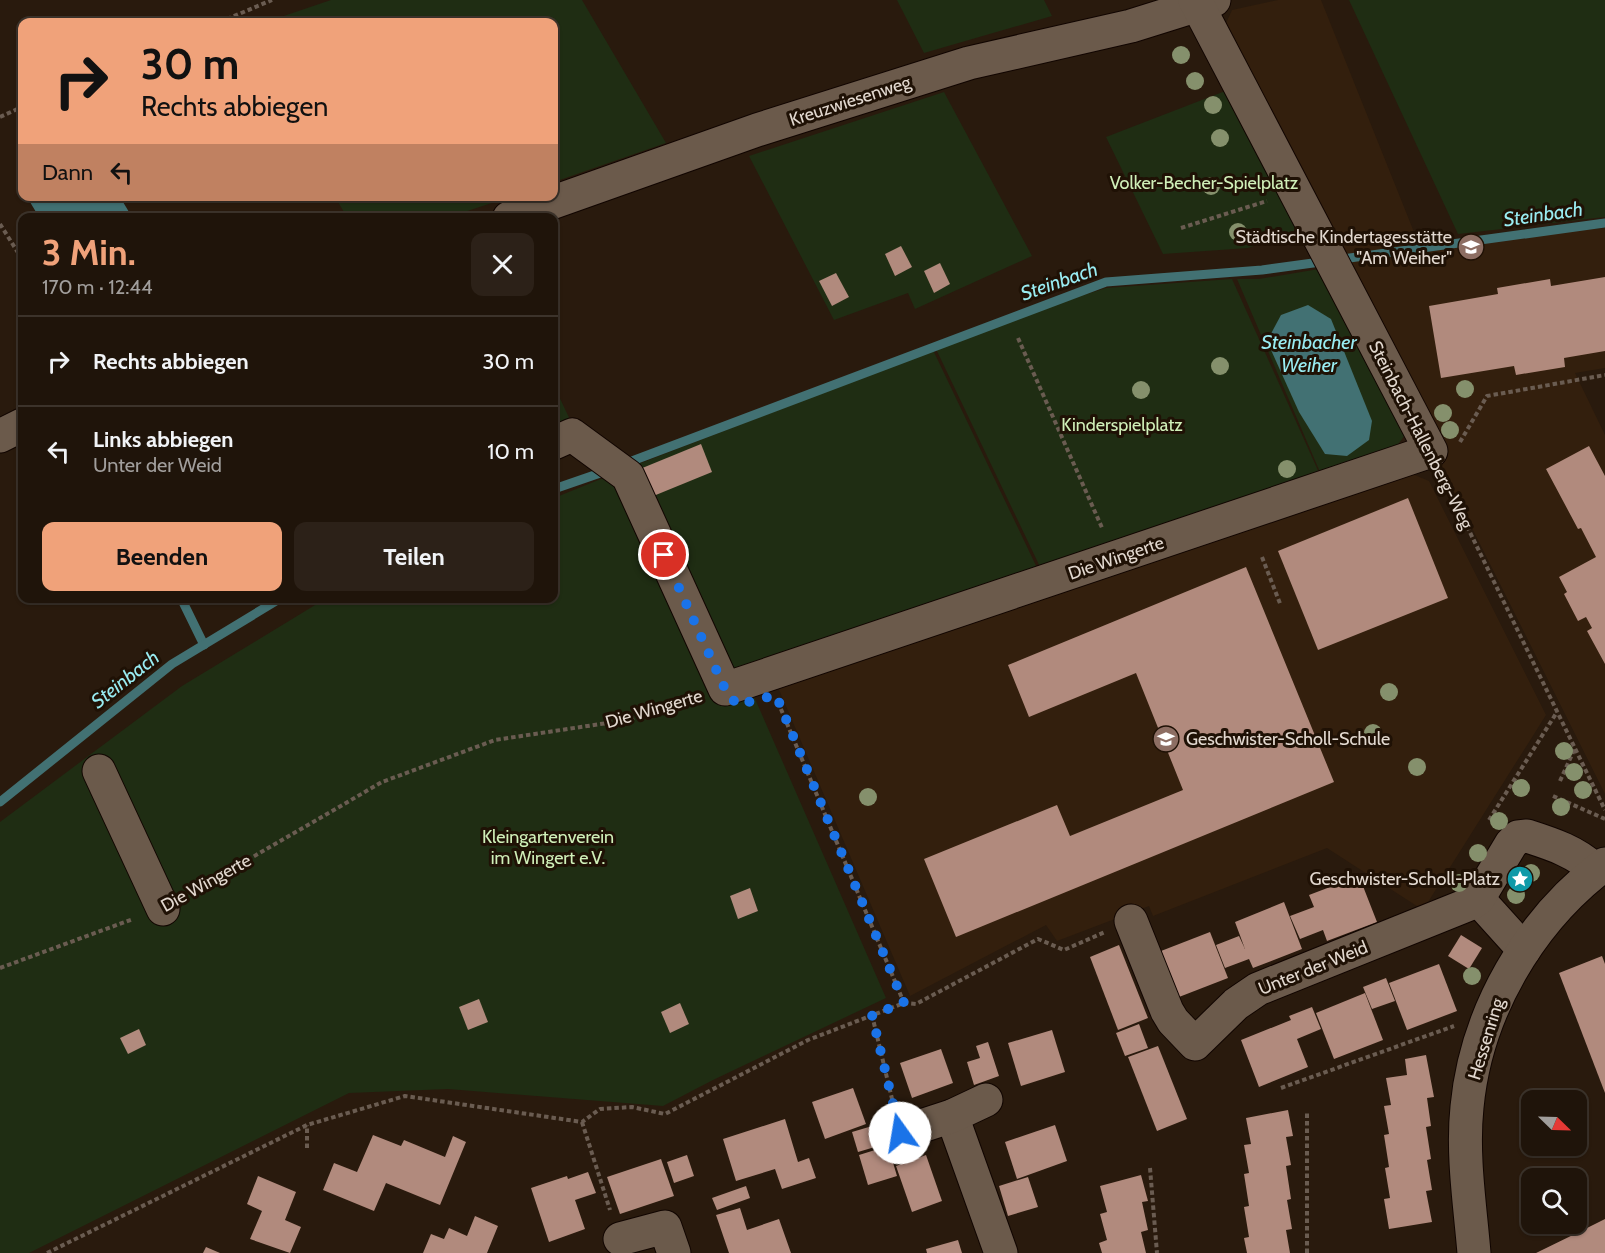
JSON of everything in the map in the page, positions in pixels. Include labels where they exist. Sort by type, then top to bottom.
[{"type":"street","name":"Steinbach-Hallenberg-Weg","points":[[1202,2],[1296,192],[1431,452]]},
{"type":"street","name":"Kreuzwiesenweg","points":[[558,201],[757,130],[969,63],[1131,26],[1202,2]]},
{"type":"street","name":"Kreuzwiesenweg","points":[[523,213],[557,201]]},
{"type":"street","points":[[0,436],[18,427]]},
{"type":"street","points":[[558,441],[572,435],[628,476],[725,689]]},
{"type":"street","name":"Die Wingerte","points":[[725,689],[1431,452]]},
{"type":"street","points":[[99,771],[163,909]]},
{"type":"street","points":[[1524,950],[1478,899],[1511,844],[1522,836],[1574,854],[1600,868]]},
{"type":"street","name":"Hessenring","points":[[1474,1253],[1466,1154],[1467,1106],[1491,1012],[1524,950],[1556,909],[1600,868]]},
{"type":"street","name":"Unter der Weid","points":[[1131,921],[1167,1011],[1173,1021],[1196,1044],[1236,1004],[1258,989],[1458,910],[1478,899]]},
{"type":"street","points":[[900,1133],[952,1116],[986,1100]]},
{"type":"street","points":[[952,1116],[1001,1253]]},
{"type":"street","points":[[620,1239],[665,1227],[674,1253]]},
{"type":"path","points":[[229,18],[272,0]]},
{"type":"path","points":[[0,117],[18,109]]},
{"type":"path","points":[[1181,228],[1296,192]]},
{"type":"path","points":[[0,224],[18,253]]},
{"type":"path","points":[[1018,338],[1116,558]]},
{"type":"path","points":[[1431,452],[1445,453],[1457,446],[1487,396],[1605,375]]},
{"type":"path","name":"Steinbach-Hallenberg-Weg","points":[[1431,452],[1605,810]]},
{"type":"path","points":[[1262,556],[1281,606]]},
{"type":"path","name":"Die Wingerte","points":[[0,968],[163,909],[382,782],[495,740],[627,720],[725,689]]},
{"type":"path","points":[[776,695],[904,1003]]},
{"type":"path","points":[[1483,828],[1557,711]]},
{"type":"path","points":[[1560,781],[1575,748]]},
{"type":"path","points":[[1553,796],[1605,819]]},
{"type":"path","points":[[47,1253],[307,1125],[405,1096],[582,1122],[600,1109],[632,1107],[665,1114],[808,1040],[904,1003],[916,1004],[1038,939],[1064,950],[1131,921]]},
{"type":"path","points":[[1281,1088],[1491,1012]]},
{"type":"path","points":[[872,1015],[900,1133]]},
{"type":"path","points":[[1307,1111],[1307,1253]]},
{"type":"path","points":[[582,1122],[620,1239]]},
{"type":"path","points":[[306,1148],[307,1125]]},
{"type":"path","points":[[1150,1168],[1157,1253]]},
{"type":"shaded area","name":"Städtische Kindertagesstätte \"Am Weiher\"","points":[[1278,0],[1321,0],[1418,242],[1605,228],[1605,368],[1575,373],[1605,435],[1605,794],[1223,30],[1232,10]]},
{"type":"shaded area","name":"Geschwister-Scholl-Schule","points":[[1405,471],[1429,481],[1546,715],[1423,910],[1327,848],[1153,916],[1149,906],[1057,941],[1046,925],[910,996],[774,678]]},
{"type":"green space","points":[[331,0],[582,0],[666,143],[558,181],[558,18],[278,18]]},
{"type":"green space","points":[[897,0],[1044,0],[1052,16],[924,53]]},
{"type":"green space","points":[[1349,0],[1605,0],[1605,217],[1458,234]]},
{"type":"green space","name":"Volker-Becher-Spielplatz","points":[[1233,88],[1303,228],[1248,248],[1163,254],[1106,137]]},
{"type":"green space","points":[[944,92],[1032,256],[915,309],[908,293],[834,320],[749,156]]},
{"type":"green space","points":[[337,201],[498,201],[461,213],[345,213]]},
{"type":"green space","points":[[1325,268],[1413,424],[1391,454],[1323,479],[1237,279],[1259,279]]},
{"type":"green space","name":"Kinderspielplatz","points":[[1232,279],[1329,495],[1052,592],[936,349],[1016,317],[1106,288]]},
{"type":"green space","name":"Kleingartenverein im Wingert e.V.","points":[[933,350],[1049,593],[749,685],[886,998],[663,1106],[448,1089],[349,1093],[29,1253],[0,1253],[0,822],[182,686],[318,603],[558,603],[558,496]]},
{"type":"green space","points":[[558,394],[574,428],[558,434]]},
{"type":"water","points":[[29,201],[122,201],[130,213],[37,213]]},
{"type":"water","name":"Steinbacher Weiher","points":[[1308,305],[1331,319],[1372,421],[1369,440],[1347,456],[1325,454],[1299,412],[1267,341],[1281,315]]},
{"type":"building","points":[[901,246],[912,267],[895,276],[885,254]]},
{"type":"building","points":[[940,263],[950,284],[934,293],[924,271]]},
{"type":"building","points":[[836,273],[849,297],[832,306],[819,281]]},
{"type":"building","points":[[1605,277],[1605,351],[1564,358],[1565,367],[1516,375],[1514,366],[1441,378],[1429,306],[1498,294],[1497,288],[1550,279],[1551,286]]},
{"type":"building","points":[[701,444],[712,472],[646,499],[635,471]]},
{"type":"building","points":[[1589,446],[1605,476],[1605,664],[1587,631],[1592,628],[1586,617],[1578,621],[1564,594],[1567,592],[1559,577],[1596,557],[1581,528],[1578,529],[1546,469]]},
{"type":"building","points":[[1408,498],[1448,598],[1318,650],[1278,551]]},
{"type":"building","points":[[1246,567],[1334,782],[956,937],[924,859],[1057,805],[1070,836],[1183,790],[1136,673],[1029,717],[1008,665]]},
{"type":"building","points":[[1359,876],[1377,922],[1327,941],[1323,930],[1300,939],[1290,916],[1314,907],[1309,895]]},
{"type":"building","points":[[750,888],[758,911],[738,919],[730,896]]},
{"type":"building","points":[[1284,902],[1302,949],[1253,968],[1249,959],[1225,968],[1216,945],[1239,936],[1245,949],[1235,922]]},
{"type":"building","points":[[1210,932],[1228,978],[1179,997],[1161,951]]},
{"type":"building","points":[[1461,935],[1482,948],[1469,969],[1448,956]]},
{"type":"building","points":[[1119,945],[1148,1018],[1118,1030],[1090,957]]},
{"type":"building","points":[[1602,956],[1605,964],[1605,1093],[1559,973]]},
{"type":"building","points":[[1439,964],[1457,1011],[1407,1030],[1389,983]]},
{"type":"building","points":[[1386,978],[1395,1001],[1372,1009],[1363,987]]},
{"type":"building","points":[[1365,993],[1383,1040],[1334,1059],[1316,1013]]},
{"type":"building","points":[[479,999],[488,1022],[468,1030],[459,1007]]},
{"type":"building","points":[[680,1003],[689,1024],[670,1033],[661,1012]]},
{"type":"building","points":[[1312,1007],[1321,1029],[1297,1039],[1308,1067],[1259,1087],[1241,1040],[1291,1020],[1289,1016]]},
{"type":"building","points":[[1139,1024],[1148,1048],[1125,1056],[1116,1033]]},
{"type":"building","points":[[139,1029],[146,1045],[128,1054],[120,1038]]},
{"type":"building","points":[[1052,1030],[1065,1072],[1021,1086],[1008,1043]]},
{"type":"building","points":[[988,1042],[999,1076],[974,1085],[967,1062],[980,1058],[976,1046]]},
{"type":"building","points":[[1158,1046],[1187,1119],[1157,1131],[1128,1057]]},
{"type":"building","points":[[941,1049],[953,1083],[912,1098],[900,1063]]},
{"type":"building","points":[[1426,1055],[1434,1097],[1427,1098],[1431,1126],[1426,1127],[1431,1159],[1427,1160],[1432,1190],[1426,1191],[1432,1222],[1389,1229],[1384,1199],[1390,1198],[1385,1168],[1389,1167],[1384,1135],[1389,1134],[1384,1106],[1391,1105],[1386,1078],[1407,1075],[1405,1059]]},
{"type":"building","points":[[853,1088],[866,1124],[825,1139],[812,1102]]},
{"type":"building","points":[[1288,1110],[1293,1136],[1286,1137],[1291,1165],[1286,1166],[1291,1199],[1287,1200],[1292,1229],[1286,1230],[1290,1253],[1247,1253],[1244,1238],[1249,1237],[1244,1207],[1249,1206],[1244,1174],[1249,1173],[1244,1145],[1251,1144],[1246,1118]]},
{"type":"building","points":[[785,1119],[798,1162],[809,1158],[816,1178],[782,1189],[775,1169],[736,1181],[723,1139]]},
{"type":"building","points":[[879,1124],[885,1144],[858,1152],[852,1132]]},
{"type":"building","points":[[1055,1125],[1067,1161],[1017,1179],[1005,1142]]},
{"type":"building","points":[[373,1135],[401,1146],[404,1140],[445,1157],[453,1136],[466,1142],[440,1205],[386,1183],[374,1211],[323,1190],[334,1163],[357,1172]]},
{"type":"building","points":[[888,1146],[897,1176],[868,1185],[859,1155]]},
{"type":"building","points":[[687,1155],[694,1176],[674,1183],[667,1162]]},
{"type":"building","points":[[926,1155],[942,1201],[912,1212],[896,1166]]},
{"type":"building","points":[[661,1159],[674,1196],[620,1214],[607,1177]]},
{"type":"building","points":[[588,1172],[596,1193],[575,1200],[585,1229],[549,1242],[531,1188],[567,1176],[568,1179]]},
{"type":"building","points":[[1141,1175],[1148,1201],[1142,1202],[1148,1230],[1141,1232],[1146,1253],[1102,1253],[1099,1243],[1107,1240],[1100,1214],[1107,1212],[1100,1186]]},
{"type":"building","points":[[258,1176],[296,1192],[285,1220],[301,1227],[290,1253],[250,1239],[262,1211],[247,1204]]},
{"type":"building","points":[[1028,1177],[1038,1207],[1008,1216],[999,1186]]},
{"type":"building","points":[[746,1186],[750,1198],[717,1210],[712,1198]]},
{"type":"building","points":[[740,1208],[747,1230],[779,1219],[791,1253],[729,1253],[716,1215]]},
{"type":"building","points":[[475,1216],[498,1226],[487,1253],[423,1253],[431,1234],[444,1239],[449,1228],[467,1236]]},
{"type":"building","points":[[1605,1219],[1605,1253],[1536,1253],[1575,1234],[1587,1234],[1587,1228]]},
{"type":"building","points":[[958,1240],[962,1253],[927,1253],[926,1249]]},
{"type":"building","points":[[206,1247],[220,1253],[203,1253]]},
{"type":"waterway","name":"Steinbach","points":[[624,464],[1106,282],[1262,270],[1605,223]]},
{"type":"waterway","name":"Steinbach","points":[[558,488],[609,470]]},
{"type":"waterway","points":[[183,603],[204,645]]},
{"type":"waterway","name":"Steinbach","points":[[0,802],[172,664],[273,603]]},
{"type":"place","name":"Städtische Kindertagesstätte \"Am Weiher\"","points":[[1471,247]]},
{"type":"place","name":"Geschwister-Scholl-Schule","points":[[1166,739]]},
{"type":"place","name":"Geschwister-Scholl-Platz","points":[[1520,879]]},
{"type":"route","points":[[664,555],[725,689],[737,705],[776,695],[904,1003],[872,1015],[900,1133]]}]
